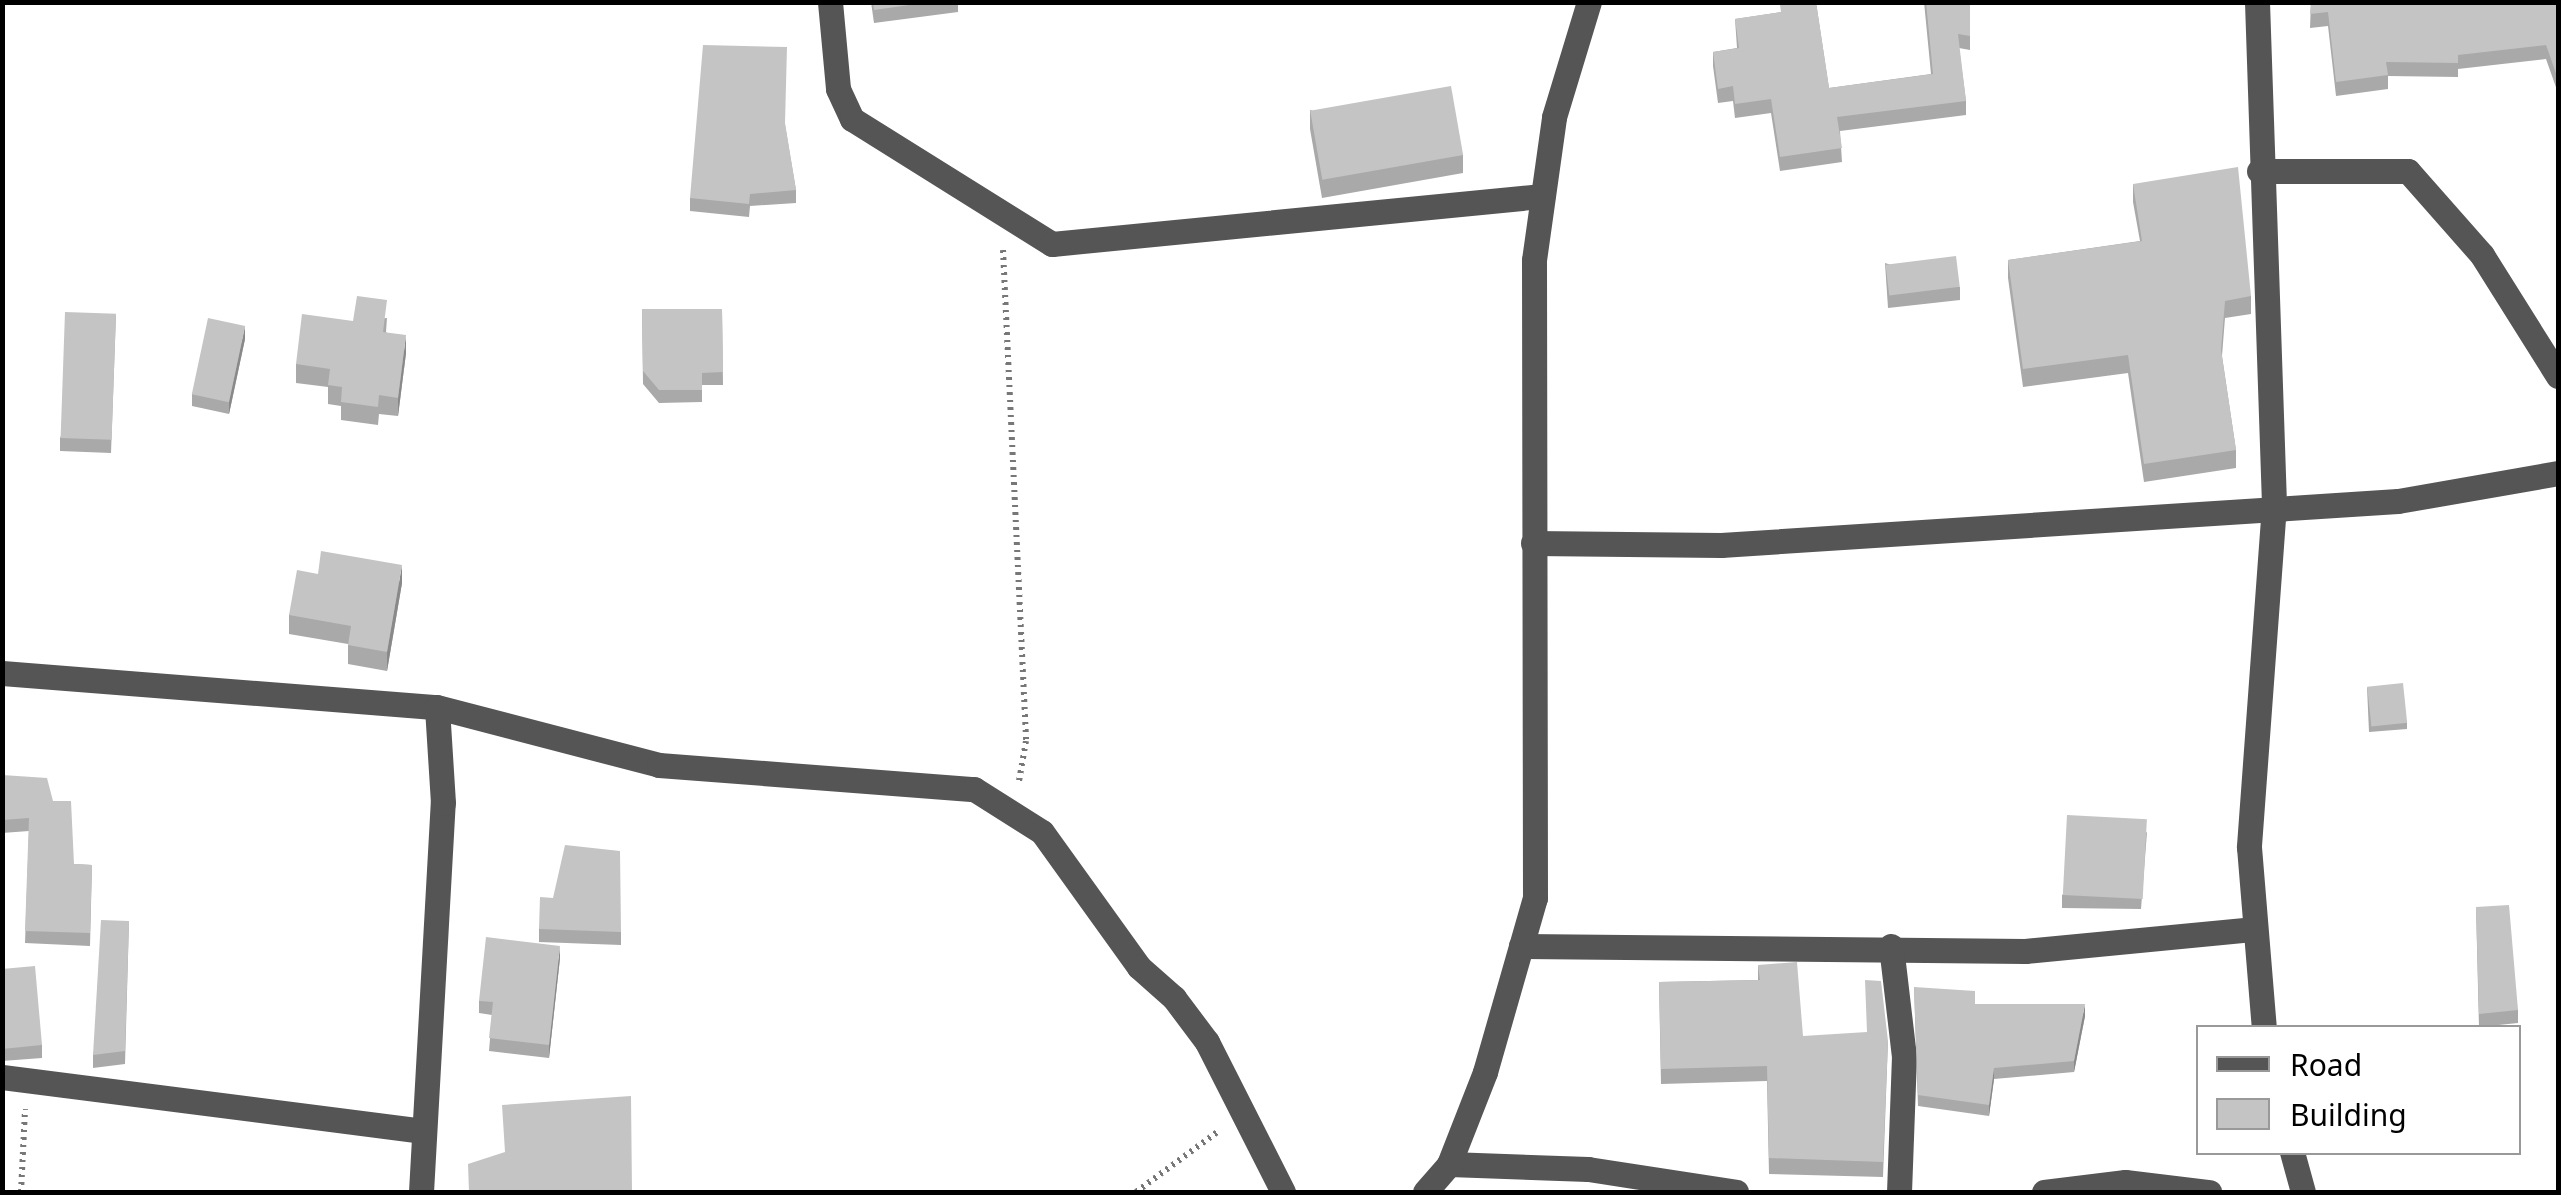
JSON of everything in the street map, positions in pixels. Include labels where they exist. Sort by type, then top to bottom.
[{"type":"street","points":[[830,2],[844,110],[1001,219],[1052,244],[1086,247],[1543,196]]},
{"type":"street","points":[[1424,1192],[1449,1164],[1521,946],[1540,822],[1533,543],[1543,196],[1554,117],[1590,2]]},
{"type":"street","points":[[2257,2],[2259,172],[2274,505],[2249,847],[2264,1025]]},
{"type":"street","points":[[2259,172],[2408,171],[2482,255],[2558,376]]},
{"type":"street","points":[[1533,543],[1721,545],[2274,505],[2398,501],[2552,481]]},
{"type":"street","points":[[2,673],[437,707],[660,765],[974,788],[1030,821],[1196,1027],[1246,1112],[1283,1192]]},
{"type":"street","points":[[421,1192],[443,803],[437,707]]},
{"type":"street","points":[[1521,946],[2025,950],[2255,929]]},
{"type":"street","points":[[1892,946],[1904,1056],[1900,1192]]},
{"type":"street","points":[[15,1078],[424,1132]]},
{"type":"street","points":[[2293,1155],[2303,1192]]},
{"type":"street","points":[[1449,1164],[1588,1170],[1736,1192]]},
{"type":"street","points":[[2044,1192],[2125,1182],[2209,1192]]},
{"type":"path","points":[[1001,219],[1026,740],[1018,775],[1030,821]]},
{"type":"path","points":[[15,1078],[21,1192]]},
{"type":"path","points":[[1136,1192],[1246,1112]]},
{"type":"building","points":[[873,2],[931,2],[874,10]]},
{"type":"building","points":[[1781,2],[1816,2],[1829,88],[1933,74],[1926,2],[1970,2],[1970,36],[1958,34],[1966,101],[1837,117],[1842,148],[1780,157],[1771,99],[1735,104],[1733,86],[1718,89],[1713,52],[1739,48],[1735,19],[1781,12]]},
{"type":"building","points":[[2311,2],[2558,2],[2558,79],[2546,45],[2458,55],[2458,63],[2386,62],[2388,75],[2336,82],[2328,12],[2310,14]]},
{"type":"building","points":[[703,45],[787,47],[785,123],[796,190],[750,194],[749,204],[690,198]]},
{"type":"building","points":[[1451,86],[1463,155],[1322,180],[1310,111]]},
{"type":"building","points":[[2238,167],[2251,296],[2225,301],[2221,350],[2236,450],[2144,464],[2128,355],[2023,369],[2008,260],[2142,241],[2133,184]]},
{"type":"building","points":[[1956,256],[1960,287],[1889,295],[1886,265]]},
{"type":"building","points":[[357,296],[387,300],[383,332],[406,335],[398,398],[379,395],[378,407],[341,402],[342,387],[328,385],[330,369],[296,364],[302,314],[353,321]]},
{"type":"building","points":[[642,309],[722,309],[723,372],[702,373],[702,390],[659,390],[643,371]]},
{"type":"building","points":[[65,312],[116,314],[112,440],[61,438]]},
{"type":"building","points":[[208,318],[245,326],[229,402],[192,394]]},
{"type":"building","points":[[321,551],[402,565],[387,652],[348,645],[351,626],[289,615],[297,570],[318,574]]},
{"type":"building","points":[[2403,683],[2407,723],[2371,727],[2367,687]]},
{"type":"building","points":[[2,775],[47,778],[53,801],[71,801],[74,864],[92,865],[90,933],[25,931],[29,818],[2,820]]},
{"type":"building","points":[[2067,815],[2147,819],[2143,899],[2063,895]]},
{"type":"building","points":[[565,845],[620,851],[621,932],[539,929],[540,897],[553,898]]},
{"type":"building","points":[[2509,905],[2518,1010],[2479,1014],[2476,907]]},
{"type":"building","points":[[101,920],[129,921],[125,1051],[93,1055]]},
{"type":"building","points":[[486,937],[560,946],[549,1045],[489,1038],[493,1002],[479,1001]]},
{"type":"building","points":[[1797,962],[1803,1036],[1867,1032],[1865,980],[1881,981],[1888,1041],[1883,1162],[1769,1158],[1767,1066],[1661,1069],[1659,982],[1760,980],[1758,965]]},
{"type":"building","points":[[35,966],[42,1045],[2,1049],[2,969]]},
{"type":"building","points":[[1914,987],[1975,991],[1975,1004],[2085,1004],[2074,1061],[1994,1068],[1989,1105],[1918,1095]]},
{"type":"building","points":[[631,1096],[632,1192],[469,1192],[468,1164],[505,1152],[502,1105]]}]
